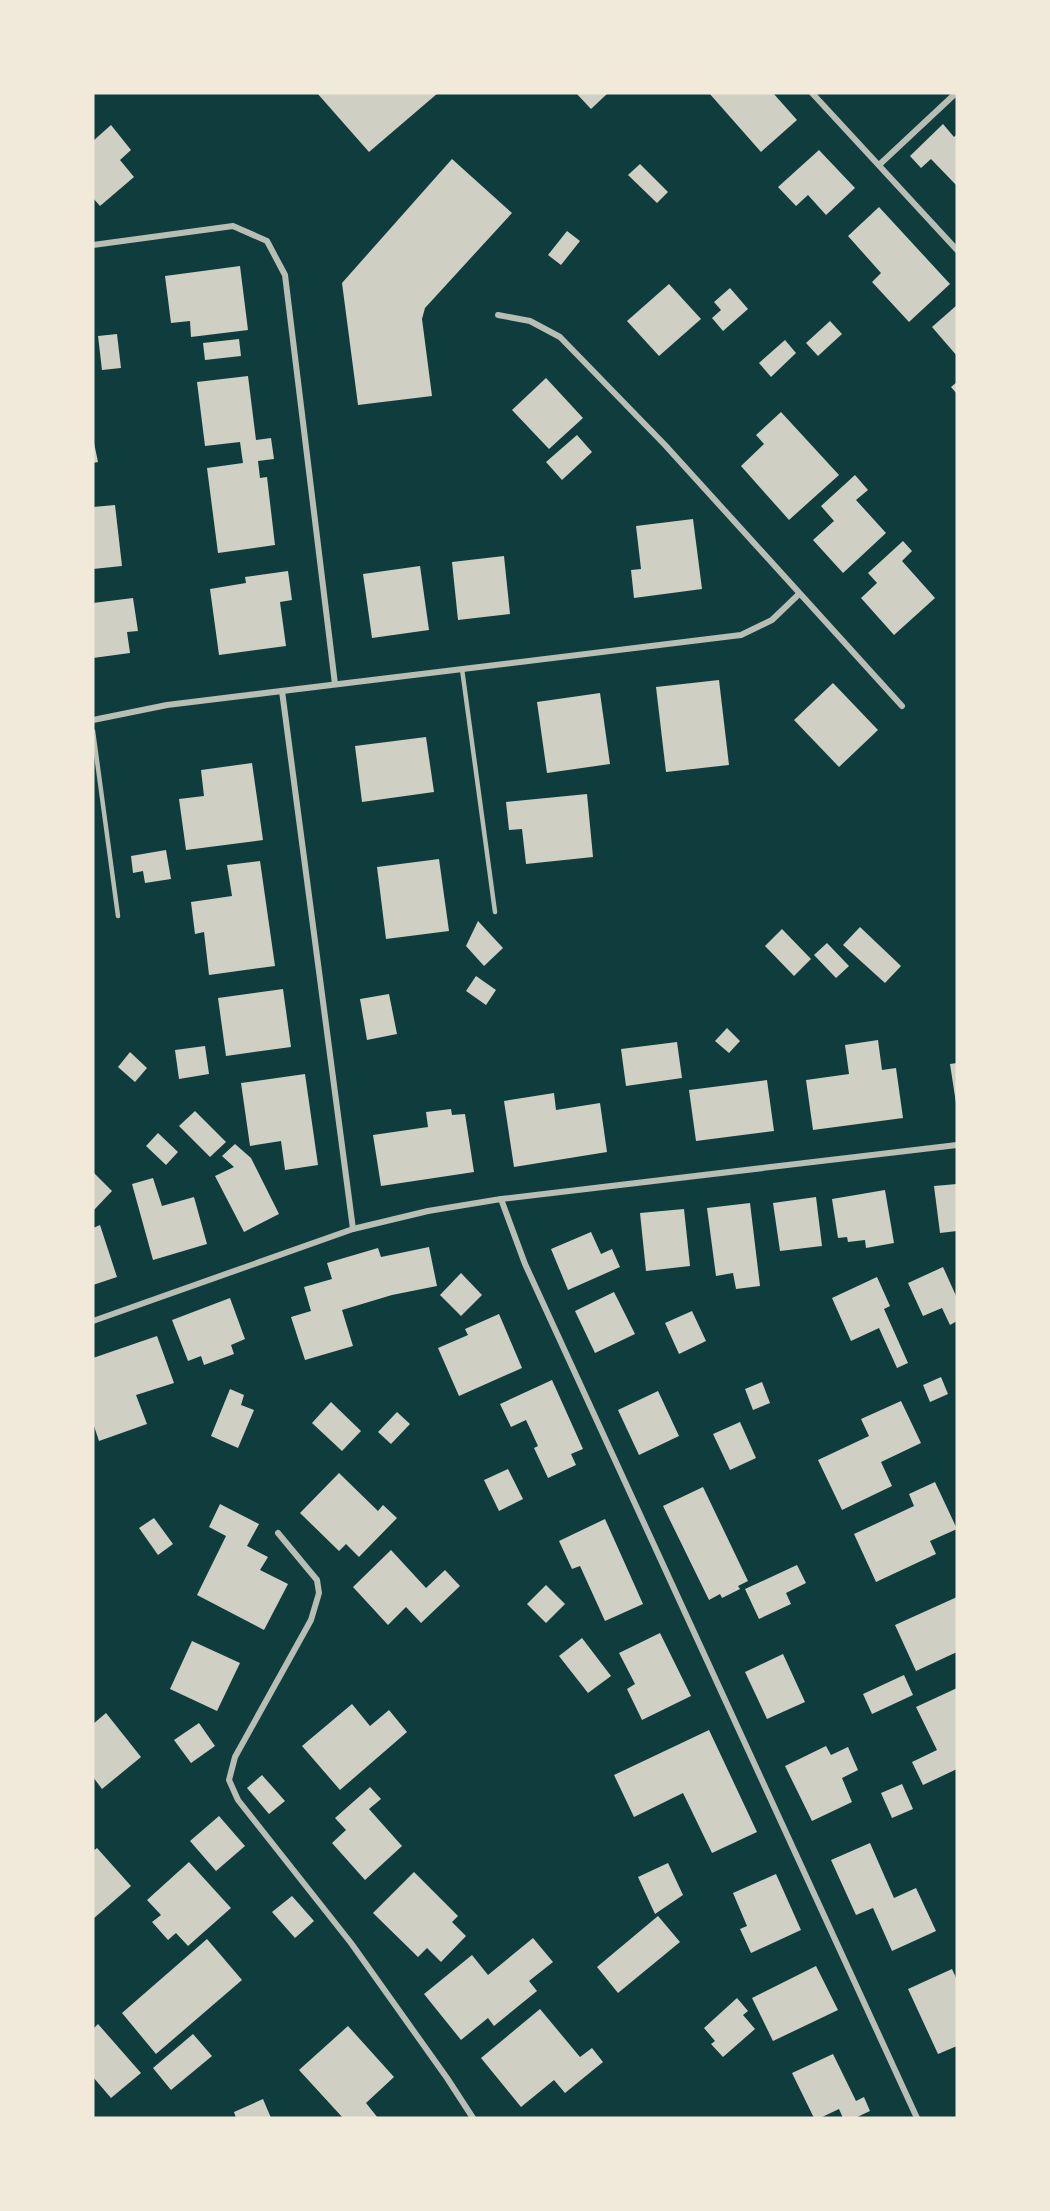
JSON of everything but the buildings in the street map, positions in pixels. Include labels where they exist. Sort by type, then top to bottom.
[{"type":"street","points":[[812,93],[957,250]]},
{"type":"street","points":[[879,165],[956,93]]},
{"type":"street","points":[[93,245],[233,226],[267,241],[285,275],[335,684]]},
{"type":"street","points":[[498,315],[530,321],[560,337],[665,445],[902,706]]},
{"type":"street","points":[[93,720],[166,705],[741,635],[772,620],[799,594]]},
{"type":"street","points":[[282,691],[353,1229]]},
{"type":"street","points":[[93,1321],[353,1229],[428,1211],[501,1199],[957,1145]]},
{"type":"street","points":[[501,1199],[525,1264],[918,2118]]},
{"type":"street","points":[[278,1533],[317,1580],[319,1593],[311,1620],[236,1757],[229,1780],[238,1800],[351,1943],[473,2118]]},
{"type":"lane","points":[[462,669],[495,912]]},
{"type":"lane","points":[[93,731],[118,916]]}]
